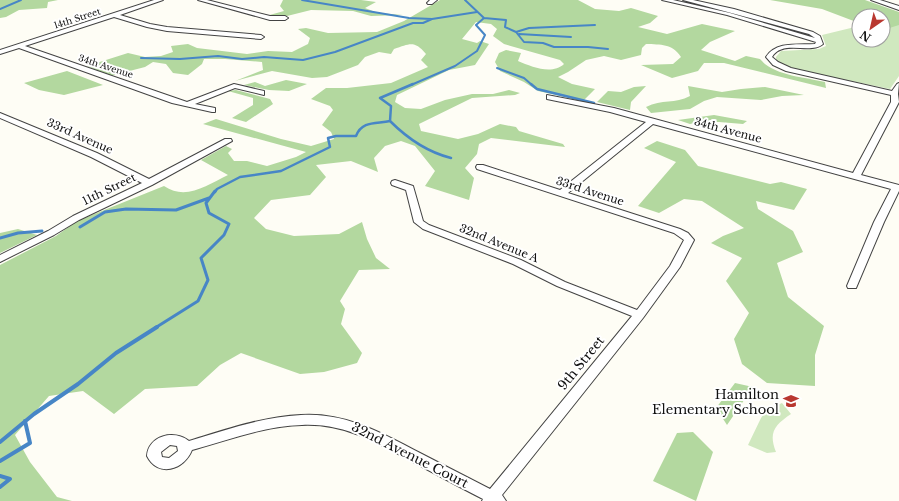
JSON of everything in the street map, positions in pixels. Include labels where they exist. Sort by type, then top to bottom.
[{"type":"street","name":"14th Street","points":[[0,52],[160,0]]},
{"type":"street","points":[[201,0],[270,18],[285,18]]},
{"type":"street","points":[[665,0],[724,13],[818,41]]},
{"type":"street","points":[[686,0],[734,11],[811,33],[818,37],[820,44],[816,46],[778,49],[771,52],[769,57],[776,64],[794,72],[880,89],[894,94]]},
{"type":"street","points":[[874,0],[899,8]]},
{"type":"street","points":[[724,13],[722,11],[734,11]]},
{"type":"street","points":[[115,14],[167,29],[261,37]]},
{"type":"street","name":"34th Avenue","points":[[19,46],[188,104],[212,110]]},
{"type":"street","points":[[856,176],[895,102],[896,98],[894,94],[899,85]]},
{"type":"street","points":[[188,104],[234,86],[261,93]]},
{"type":"street","name":"34th Avenue","points":[[550,97],[594,106],[652,121],[898,187]]},
{"type":"street","name":"33rd Avenue","points":[[0,114],[126,170],[149,183]]},
{"type":"street","points":[[561,194],[652,121]]},
{"type":"street","name":"11th Street","points":[[0,259],[51,234],[76,218],[120,198],[228,141]]},
{"type":"street","name":"33rd Avenue","points":[[480,167],[677,231],[685,235],[689,240]]},
{"type":"street","name":"32nd Avenue A","points":[[395,183],[410,188],[419,222],[426,227],[517,262],[561,284],[639,315]]},
{"type":"street","points":[[852,286],[879,222],[898,187]]},
{"type":"street","name":"9th Street","points":[[493,500],[639,315],[675,267],[689,240]]},
{"type":"street","name":"32nd Avenue Court","points":[[185,447],[283,420],[313,418],[343,422],[367,431],[493,500]]},
{"type":"green space","points":[[0,0],[58,0],[48,2],[47,8],[19,10],[6,17],[0,18]]},
{"type":"green space","points":[[283,0],[361,0],[376,2],[365,8],[378,13],[403,15],[371,16],[353,11],[311,10],[283,17],[266,16],[284,11],[280,6]]},
{"type":"green space","points":[[440,0],[578,0],[595,9],[619,11],[631,8],[658,16],[650,23],[638,27],[667,34],[702,24],[735,31],[710,42],[701,50],[735,61],[746,56],[760,59],[766,65],[781,72],[825,82],[826,88],[724,63],[704,63],[698,71],[672,78],[641,65],[673,64],[681,57],[678,52],[666,46],[646,44],[642,48],[641,55],[621,60],[604,56],[586,60],[558,77],[572,84],[595,89],[583,101],[538,91],[524,82],[500,71],[495,62],[499,53],[506,50],[521,53],[518,61],[529,66],[542,69],[554,69],[564,64],[560,60],[504,44],[493,36],[497,29],[491,24],[476,22],[462,39],[477,43],[480,41],[489,44],[475,65],[449,70],[397,95],[395,102],[405,108],[421,109],[445,100],[472,94],[493,94],[509,90],[520,93],[515,95],[472,98],[419,124],[421,131],[458,139],[478,134],[500,124],[516,127],[519,131],[563,144],[565,147],[491,138],[479,144],[477,154],[465,168],[474,178],[469,200],[425,186],[435,171],[415,146],[401,141],[385,146],[374,158],[378,172],[351,161],[316,165],[326,177],[310,195],[271,200],[254,218],[266,229],[294,236],[339,234],[362,222],[367,239],[376,258],[390,269],[359,270],[340,301],[345,309],[341,324],[362,353],[357,363],[324,372],[300,374],[241,353],[220,365],[197,386],[145,389],[114,414],[83,391],[49,396],[15,435],[30,462],[57,497],[72,501],[0,501],[0,265],[56,236],[77,221],[164,186],[180,192],[188,192],[204,187],[228,175],[201,160],[226,146],[232,149],[228,153],[234,161],[247,161],[267,166],[296,157],[306,152],[203,124],[216,119],[281,139],[311,146],[334,139],[331,132],[322,125],[333,110],[330,106],[311,99],[326,88],[347,88],[391,83],[428,67],[421,60],[426,54],[412,44],[394,49],[391,54],[379,52],[365,57],[358,65],[327,77],[312,78],[272,71],[235,81],[263,70],[262,62],[225,59],[204,59],[202,64],[188,75],[173,73],[166,64],[153,62],[145,67],[110,76],[87,66],[128,53],[145,57],[161,56],[173,52],[171,46],[188,44],[197,48],[247,54],[268,51],[292,52],[308,44],[310,38],[298,29],[306,28],[328,33],[377,32],[404,21]]},
{"type":"green space","points":[[770,0],[865,0],[888,8],[851,8],[851,20],[822,9]]},
{"type":"green space","points":[[891,9],[899,12],[899,25],[891,28]]},
{"type":"green space","points":[[899,16],[899,76],[890,89],[798,70],[785,66],[776,61],[776,57],[781,51],[819,49],[826,46],[822,35],[851,28],[851,48],[891,48],[891,18]]},
{"type":"green space","points":[[67,71],[103,85],[64,95],[39,90],[24,83]]},
{"type":"green space","points":[[286,80],[307,84],[289,91],[269,90],[244,85],[255,82],[265,86]]},
{"type":"green space","points":[[646,86],[631,102],[630,110],[597,102],[608,91],[621,92],[634,87]]},
{"type":"green space","points":[[688,86],[722,92],[765,87],[804,95],[782,96],[761,100],[717,97],[704,101],[690,109],[651,113],[646,107],[658,103],[679,100],[690,96]]},
{"type":"green space","points":[[236,90],[270,99],[273,104],[246,122],[232,118],[253,105],[253,98],[228,91]]},
{"type":"green space","points":[[714,115],[747,121],[743,124],[698,122],[690,124],[678,120]]},
{"type":"green space","points":[[657,141],[685,150],[698,166],[770,184],[781,182],[807,189],[794,210],[756,201],[758,209],[793,231],[803,252],[777,263],[788,297],[824,326],[815,355],[815,386],[767,383],[742,364],[734,339],[749,313],[726,281],[742,258],[711,243],[723,236],[744,228],[702,201],[684,199],[659,213],[638,206],[676,162],[644,148]]},
{"type":"green space","points":[[18,229],[37,235],[0,253],[0,233]]},
{"type":"green space","points":[[735,383],[753,387],[727,425],[716,408]]},
{"type":"green space","points":[[782,403],[791,414],[774,430],[773,439],[776,452],[767,453],[748,445],[761,418],[767,410]]},
{"type":"green space","points":[[693,432],[713,452],[696,501],[653,481],[677,433]]},
{"type":"waterway","points":[[0,9],[21,0]]},
{"type":"waterway","points":[[302,0],[409,18],[432,19]]},
{"type":"waterway","points":[[465,0],[484,18]]},
{"type":"waterway","points":[[432,19],[477,12]]},
{"type":"waterway","points":[[411,85],[455,66],[477,51],[485,35],[476,25],[484,18]]},
{"type":"waterway","points":[[484,18],[506,20],[505,27],[516,32]]},
{"type":"waterway","points":[[141,58],[180,59],[218,56],[242,59],[264,57],[303,60],[335,52],[413,23],[423,23],[432,19]]},
{"type":"waterway","points":[[516,32],[529,28],[595,25]]},
{"type":"waterway","points":[[516,32],[524,42],[543,43],[554,47],[588,47],[608,49]]},
{"type":"waterway","points":[[519,34],[571,37]]},
{"type":"waterway","points":[[497,68],[524,78],[532,85]]},
{"type":"waterway","points":[[390,121],[391,106],[380,98],[413,84]]},
{"type":"waterway","points":[[531,84],[537,89],[594,103]]},
{"type":"waterway","points":[[215,192],[217,189],[240,177],[281,171],[330,147],[328,138],[336,136],[356,136],[362,127],[366,125],[390,121]]},
{"type":"waterway","points":[[390,121],[418,144],[451,158]]},
{"type":"waterway","points":[[155,328],[198,301],[208,280],[201,258],[224,235],[229,224],[209,213],[206,203],[215,191]]},
{"type":"waterway","points":[[80,227],[105,212],[126,209],[176,210],[209,198]]},
{"type":"waterway","points":[[0,238],[18,233],[42,231]]},
{"type":"waterway","points":[[25,421],[78,384],[116,353],[157,327]]},
{"type":"waterway","points":[[0,442],[25,421]]},
{"type":"waterway","points":[[0,461],[30,443],[25,421]]},
{"type":"waterway","points":[[0,476],[10,479],[0,487]]},
{"type":"place","name":"Hamilton Elementary School","points":[[791,401]]}]
